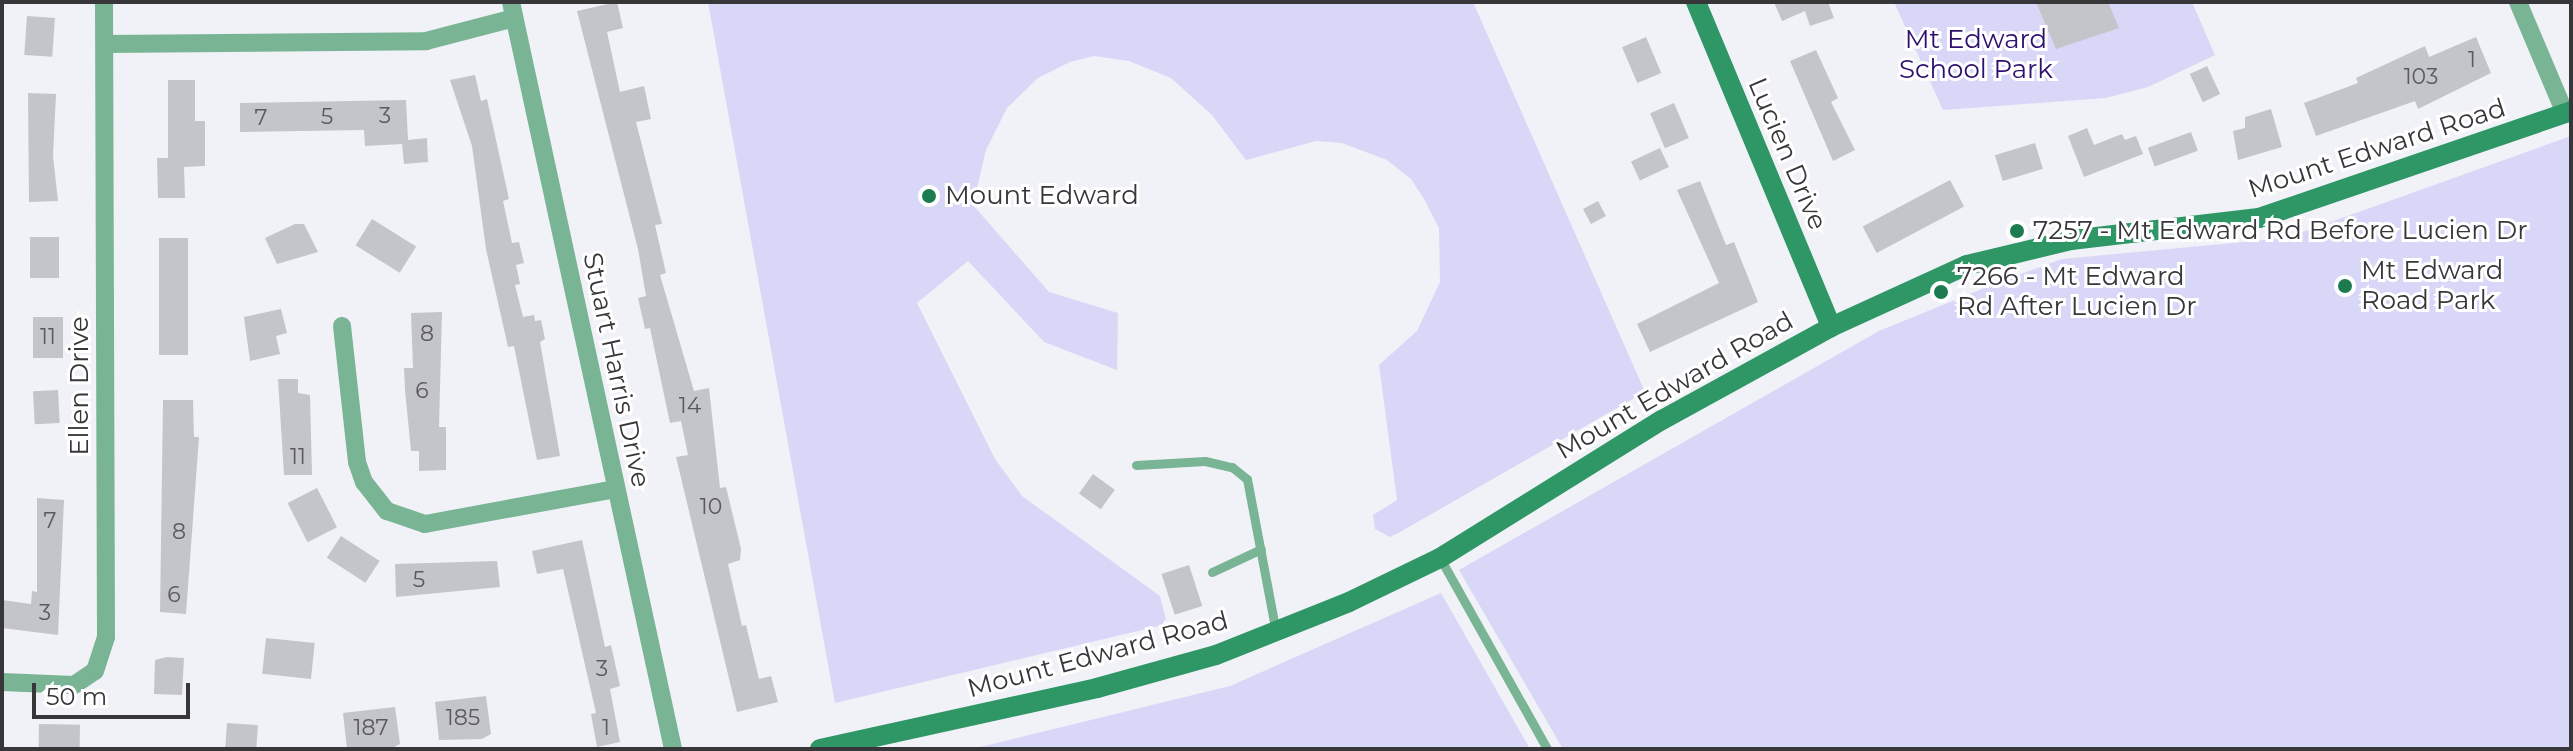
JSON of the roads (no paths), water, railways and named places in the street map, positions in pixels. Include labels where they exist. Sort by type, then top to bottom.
[{"type":"street","name":"Ellen Drive","points":[[2,682],[74,685],[95,671],[106,637],[104,2]]},
{"type":"street","name":"Lucien Drive","points":[[1696,2],[1831,327]]},
{"type":"street","points":[[2518,2],[2568,112]]},
{"type":"street","points":[[105,44],[426,41],[512,10]]},
{"type":"street","name":"Stuart Harris Drive","points":[[512,10],[673,749]]},
{"type":"street","name":"Mount Edward Road","points":[[820,749],[1097,688],[1276,632],[1440,558],[1662,420],[1831,327],[1967,265],[2028,247],[2259,218],[2568,112]]},
{"type":"street","points":[[342,326],[357,462],[364,482],[387,511],[425,524],[615,489]]},
{"type":"lane","points":[[1136,465],[1178,459],[1232,467],[1247,479],[1276,632]]},
{"type":"lane","points":[[1212,572],[1261,549]]},
{"type":"lane","points":[[1440,558],[1547,749]]},
{"type":"place","name":"Mount Edward","points":[[929,196]]},
{"type":"place","name":"7257 - Mt Edward Rd Before Lucien Dr","points":[[2017,231]]},
{"type":"place","name":"Mt Edward Road Park","points":[[2345,286]]},
{"type":"place","name":"7266 - Mt Edward Rd After Lucien Dr","points":[[1941,292]]},
{"type":"park label","name":"Mt Edward School Park","points":[[1976,55]]}]
